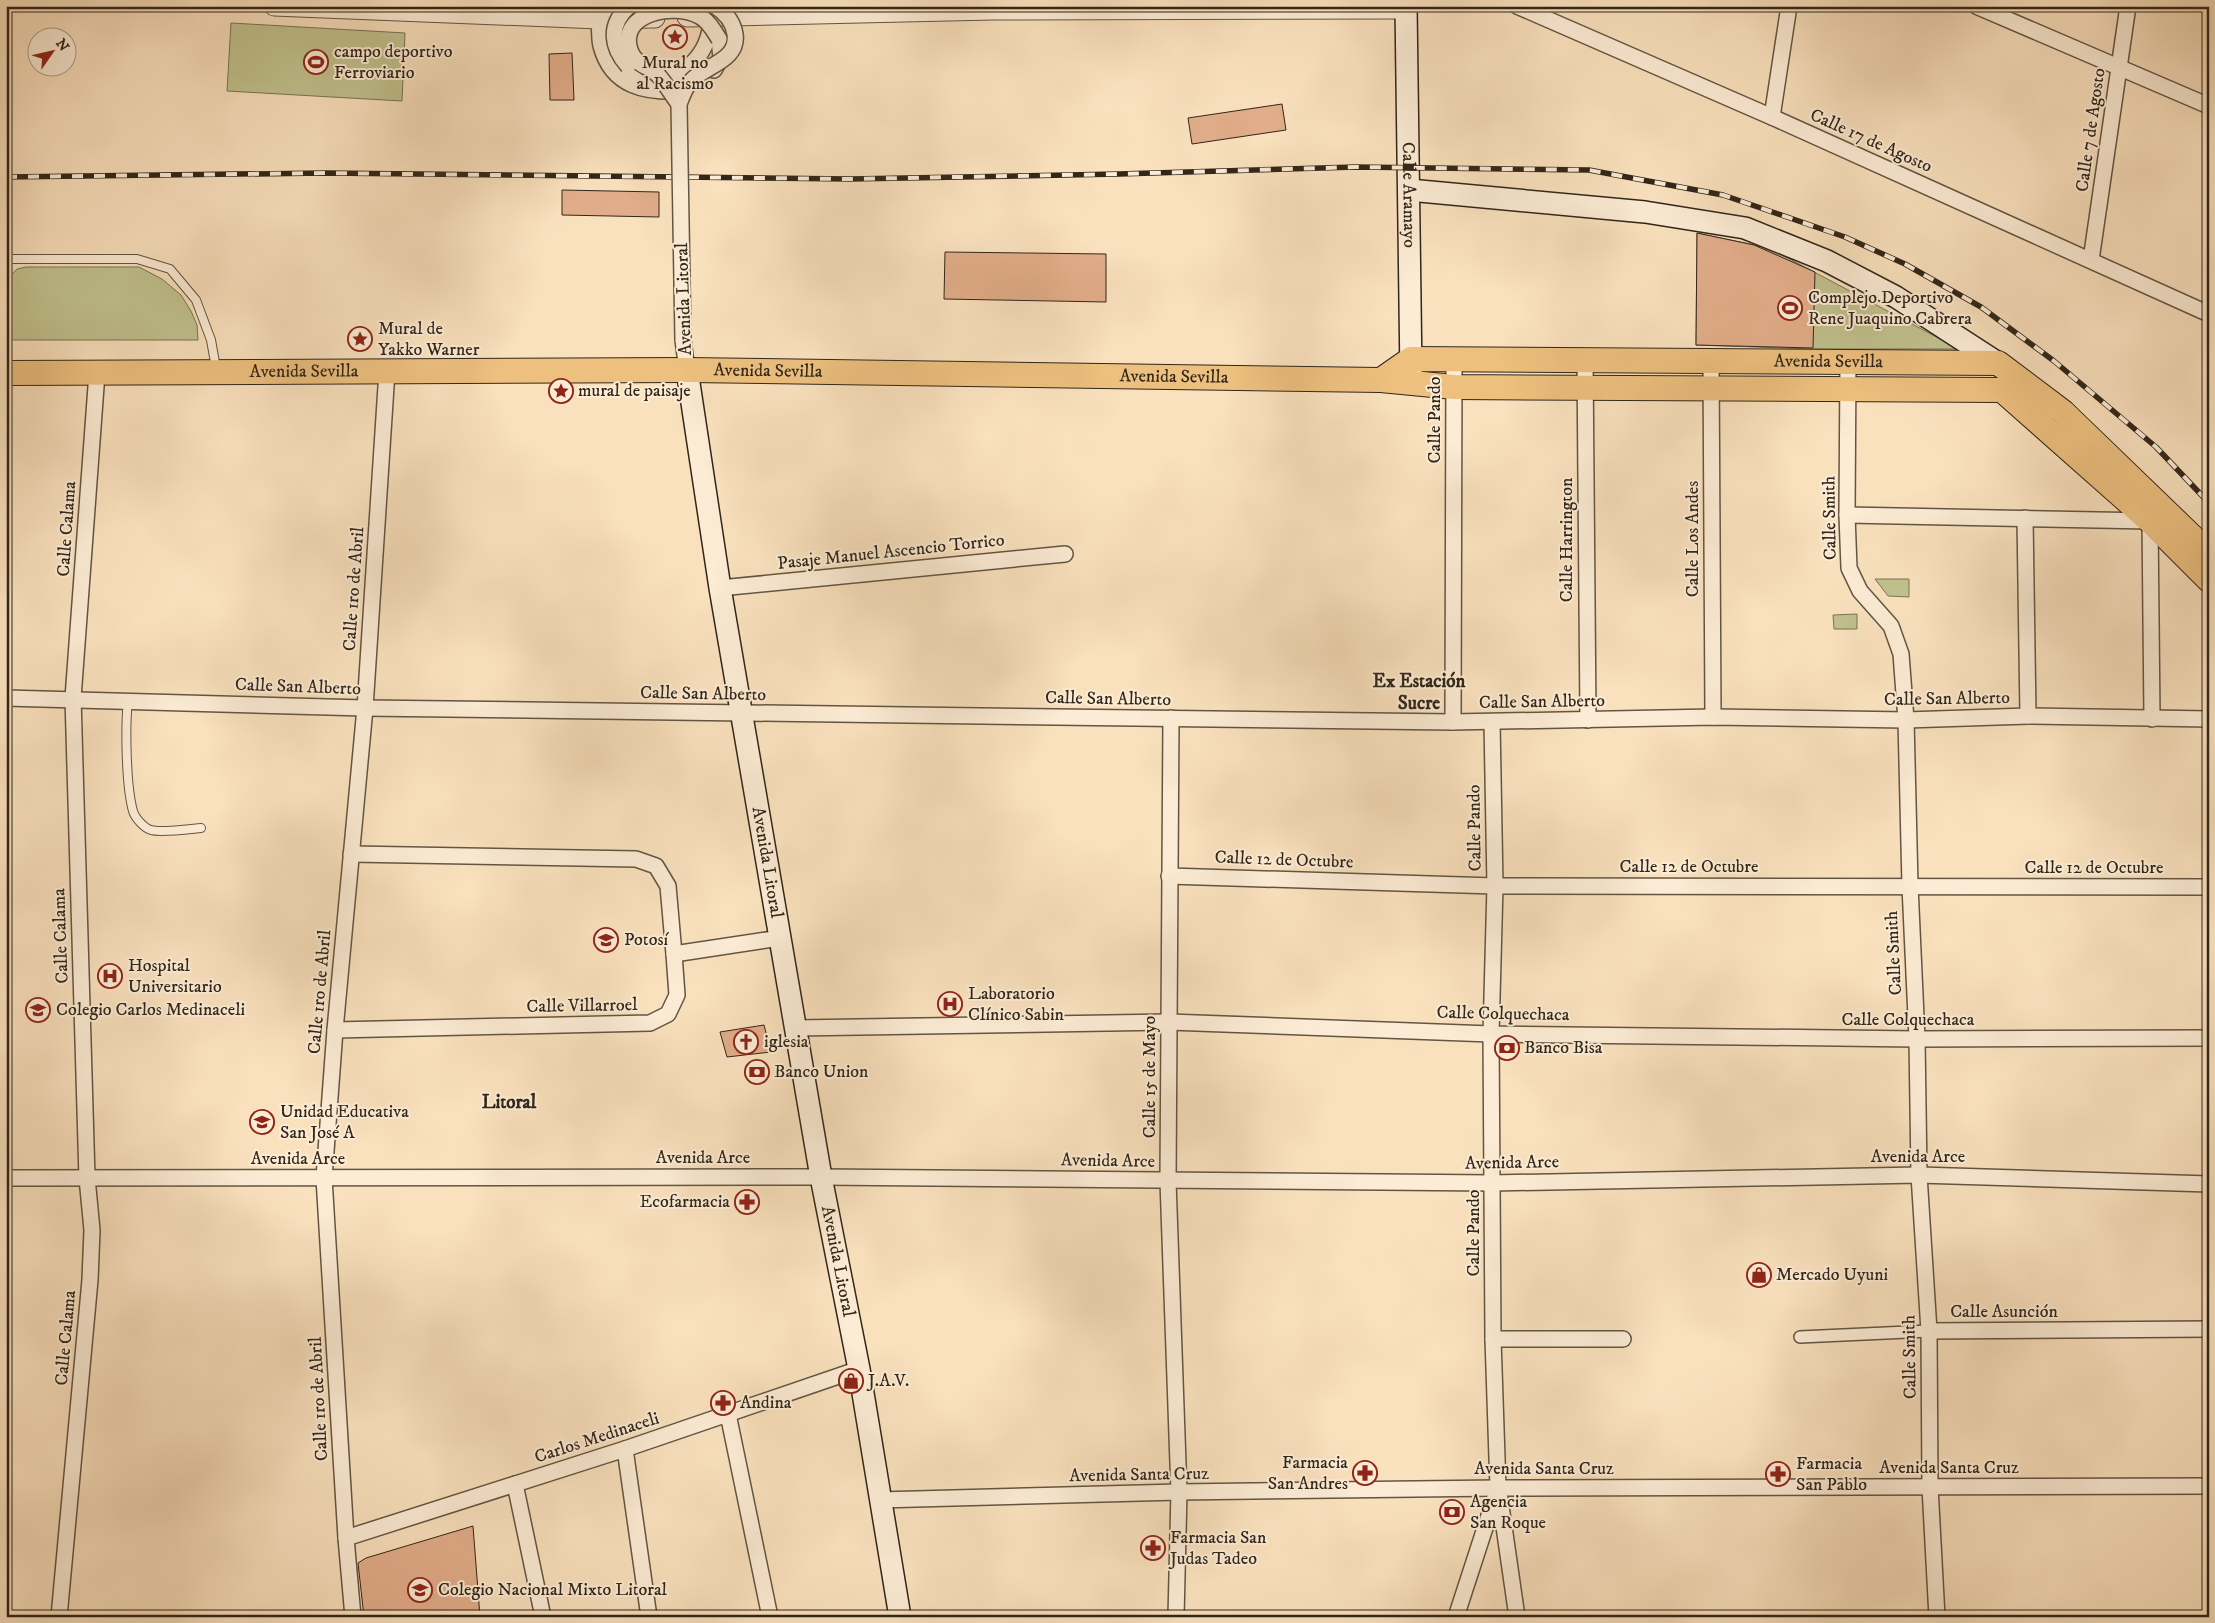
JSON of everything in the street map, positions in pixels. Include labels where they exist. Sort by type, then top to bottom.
[{"type":"main road","name":"Calle Aramayo","points":[[1406,8],[1412,384]]},
{"type":"main road","points":[[1409,190],[1645,212],[1745,228],[1827,262],[1896,297],[1998,363],[2064,412],[2209,553]]},
{"type":"main road","points":[[1381,380],[1411,359]]},
{"type":"main road","name":"Avenida Sevilla","points":[[1411,359],[1998,363]]},
{"type":"main road","name":"Avenida Sevilla","points":[[6,373],[687,370],[1381,380],[1454,386],[1585,389],[2002,390],[2150,521],[2209,580]]},
{"type":"main road","name":"Avenida Litoral","points":[[687,370],[720,588],[821,1177],[859,1369],[879,1500],[900,1617]]},
{"type":"street","points":[[274,6],[599,19],[720,10],[1406,8]]},
{"type":"street","points":[[599,19],[615,6]]},
{"type":"street","points":[[629,6],[616,22],[614,36],[618,55],[628,66],[645,76],[670,76],[689,66],[705,47],[720,10]]},
{"type":"street","name":"Calle 17 de Agosto","points":[[1517,6],[1772,117],[2209,314]]},
{"type":"street","points":[[1772,117],[1789,6]]},
{"type":"street","points":[[1976,6],[2209,106]]},
{"type":"street","name":"Calle 7 de Agosto","points":[[2091,260],[2128,6]]},
{"type":"street","points":[[599,19],[601,46],[609,63],[620,78],[637,88],[661,92],[682,91],[714,70],[722,58],[719,39],[713,28],[699,15],[679,10],[659,11],[641,17],[633,27],[630,37],[630,50],[634,58],[638,63],[657,74],[678,104]]},
{"type":"street","name":"Avenida Litoral","points":[[687,370],[683,340],[678,104],[691,80],[733,50],[736,39],[734,26],[723,11],[720,10]]},
{"type":"street","name":"Calle Pando","points":[[1453,722],[1454,359]]},
{"type":"street","name":"Calle Harrington","points":[[1585,360],[1588,720]]},
{"type":"street","name":"Calle Los Andes","points":[[1711,361],[1713,717]]},
{"type":"street","name":"Calle Smith","points":[[1848,362],[1847,516],[1849,568],[1860,591],[1891,626],[1901,654],[1906,720],[1910,886],[1917,1039],[1919,1175],[1929,1331],[1930,1487],[1937,1617]]},
{"type":"street","name":"Calle 1ro de Abril","points":[[353,1617],[346,1538],[324,1178],[335,1030],[365,708],[387,371]]},
{"type":"street","name":"Calle Calama","points":[[59,1617],[90,1280],[92,1230],[87,1178],[73,698],[97,373]]},
{"type":"street","points":[[1847,516],[2150,521],[2152,719]]},
{"type":"street","points":[[2025,518],[2028,716]]},
{"type":"street","name":"Pasaje Manuel Ascencio Torrico","points":[[720,588],[1065,554]]},
{"type":"street","name":"Calle San Alberto","points":[[6,698],[73,698],[365,708],[1453,722],[1713,717],[1906,720],[2028,716],[2209,719]]},
{"type":"street","name":"Calle 15 de Mayo","points":[[1171,718],[1168,1181],[1179,1492],[1176,1617]]},
{"type":"street","name":"Calle Pando","points":[[1456,1617],[1498,1488],[1493,1339],[1491,1034],[1495,886],[1492,722]]},
{"type":"street","name":"Calle Villarroel","points":[[335,1030],[650,1023],[668,1014],[677,995],[668,886],[656,866],[636,859],[351,854]]},
{"type":"street","name":"Calle 12 de Octubre","points":[[1169,876],[1495,886],[2209,887]]},
{"type":"street","points":[[674,954],[780,938]]},
{"type":"street","name":"Calle Colquechaca","points":[[796,1028],[1169,1022],[1491,1034],[1917,1039],[2209,1038]]},
{"type":"street","name":"Avenida Arce","points":[[6,1178],[821,1177],[1492,1183],[1919,1175],[2209,1184]]},
{"type":"street","name":"Calle Asunción","points":[[1800,1337],[1929,1331],[2209,1329]]},
{"type":"street","points":[[1493,1339],[1623,1339]]},
{"type":"street","name":"Carlos Medinaceli","points":[[346,1538],[624,1449],[859,1369]]},
{"type":"street","points":[[728,1414],[770,1617]]},
{"type":"street","points":[[624,1449],[649,1617]]},
{"type":"street","points":[[515,1484],[543,1617]]},
{"type":"street","name":"Avenida Santa Cruz","points":[[879,1500],[1179,1492],[1498,1488],[2209,1486]]},
{"type":"street","points":[[1498,1488],[1517,1617]]},
{"type":"lane","points":[[6,259],[137,260],[170,269],[196,300],[211,340],[217,373]]},
{"type":"lane","points":[[128,700],[126,715],[129,781],[133,812],[140,823],[150,830],[201,828]]},
{"type":"green space","name":"campo deportivo Ferroviario","points":[[231,23],[405,33],[402,101],[227,91]]},
{"type":"green space","name":"Complejo Deportivo Rene Juaquino Cabrera","points":[[1697,233],[1769,248],[1959,349],[1813,349],[1696,345]]},
{"type":"green space","points":[[26,267],[139,267],[162,279],[181,295],[197,325],[198,340],[6,340],[6,280],[17,269]]},
{"type":"green space","points":[[1875,579],[1909,579],[1909,597],[1888,596]]},
{"type":"green space","points":[[1857,614],[1857,629],[1834,629],[1833,615]]},
{"type":"building","points":[[572,53],[574,100],[550,100],[549,54]]},
{"type":"building","points":[[1282,104],[1286,130],[1192,144],[1188,118]]},
{"type":"building","points":[[562,190],[659,192],[659,217],[562,215]]},
{"type":"building","name":"Complejo Deportivo Rene Juaquino Cabrera","points":[[1697,233],[1754,245],[1815,272],[1813,348],[1696,345]]},
{"type":"building","points":[[945,252],[1106,254],[1106,302],[944,299]]},
{"type":"building","name":"iglesia","points":[[764,1025],[771,1052],[727,1057],[720,1032]]},
{"type":"building","name":"Colegio Nacional Mixto Litoral","points":[[473,1526],[480,1617],[364,1617],[358,1563],[366,1558]]},
{"type":"railway","points":[[6,177],[325,173],[850,179],[1356,167],[1589,170],[1723,195],[1845,237],[1905,264],[1981,307],[2054,361],[2156,447],[2209,503]]},
{"type":"place","name":"Mural no al Racismo","points":[[675,37]]},
{"type":"place","name":"campo deportivo Ferroviario","points":[[316,62]]},
{"type":"place","name":"Complejo Deportivo Rene Juaquino Cabrera","points":[[1790,308]]},
{"type":"place","name":"Mural de Yakko Warner","points":[[360,339]]},
{"type":"place","name":"mural de paisaje","points":[[561,391]]},
{"type":"place","name":"Potosí","points":[[606,940]]},
{"type":"place","name":"Hospital Universitario","points":[[110,976]]},
{"type":"place","name":"Laboratorio Clínico Sabin","points":[[950,1004]]},
{"type":"place","name":"Colegio Carlos Medinaceli","points":[[38,1010]]},
{"type":"place","name":"iglesia","points":[[746,1042]]},
{"type":"place","name":"Banco Bisa","points":[[1507,1048]]},
{"type":"place","name":"Banco Union","points":[[757,1072]]},
{"type":"place","name":"Unidad Educativa San José A","points":[[262,1122]]},
{"type":"place","name":"Ecofarmacia","points":[[747,1202]]},
{"type":"place","name":"Mercado Uyuni","points":[[1759,1275]]},
{"type":"place","name":"J.A.V.","points":[[851,1381]]},
{"type":"place","name":"Andina","points":[[723,1403]]},
{"type":"place","name":"Farmacia San Andres","points":[[1365,1473]]},
{"type":"place","name":"Farmacia San Pablo","points":[[1778,1474]]},
{"type":"place","name":"Agencia San Roque","points":[[1452,1512]]},
{"type":"place","name":"Farmacia San Judas Tadeo","points":[[1153,1548]]},
{"type":"place","name":"Colegio Nacional Mixto Litoral","points":[[420,1590]]},
{"type":"district","name":"Ex Estación Sucre","points":[[1419,692]]},
{"type":"district","name":"Litoral","points":[[509,1102]]}]
